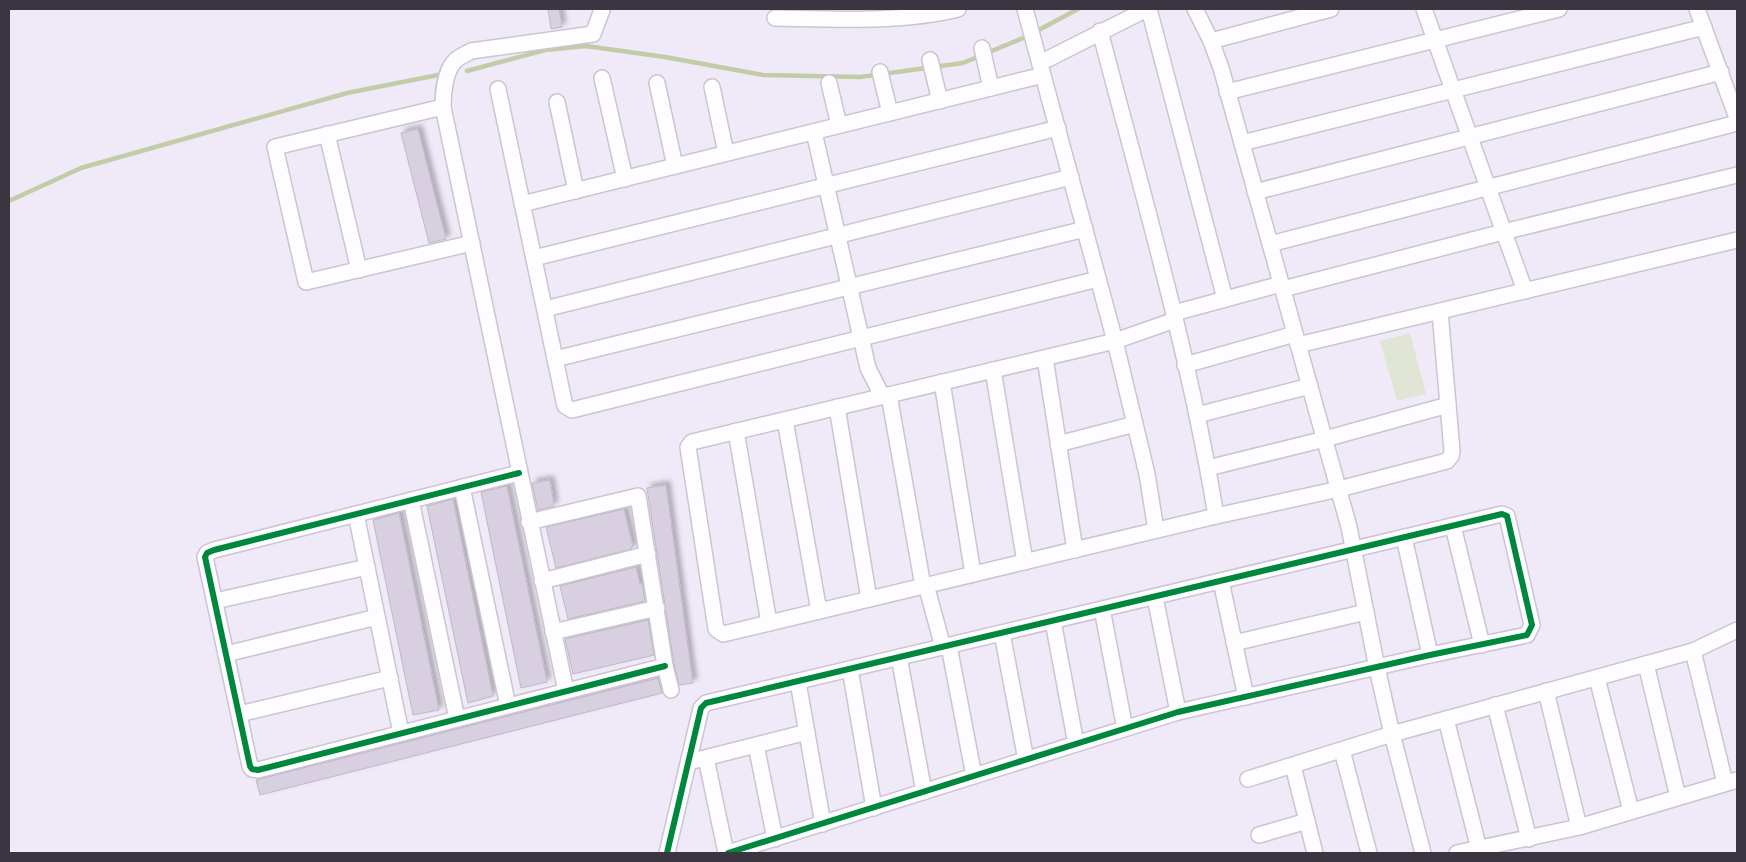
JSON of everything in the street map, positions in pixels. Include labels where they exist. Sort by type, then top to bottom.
[{"type":"street","points":[[566,691],[443,107],[443,95],[446,78],[454,62],[471,52],[593,34],[603,9]]},
{"type":"street","points":[[775,18],[874,19],[942,13],[958,9]]},
{"type":"street","points":[[1026,9],[1115,341],[1148,474],[1156,530]]},
{"type":"street","points":[[522,204],[991,88],[1042,69],[1100,31],[1148,9],[1225,299]]},
{"type":"street","points":[[1195,9],[1211,41],[1227,92],[1339,489],[1354,549],[1392,734],[1424,853]]},
{"type":"street","points":[[1211,41],[1331,9]]},
{"type":"street","points":[[1424,9],[1524,291]]},
{"type":"street","points":[[1227,92],[1559,9]]},
{"type":"street","points":[[1697,9],[1737,118]]},
{"type":"street","points":[[1242,142],[1704,27]]},
{"type":"street","points":[[1100,31],[1175,316],[1208,468],[1216,516]]},
{"type":"street","points":[[982,48],[991,88]]},
{"type":"street","points":[[930,60],[940,100]]},
{"type":"street","points":[[880,72],[890,113]]},
{"type":"street","points":[[1255,192],[1720,72]]},
{"type":"street","points":[[602,78],[625,179]]},
{"type":"street","points":[[657,84],[676,166]]},
{"type":"street","points":[[829,84],[839,126]]},
{"type":"street","points":[[712,88],[726,154]]},
{"type":"street","points":[[498,89],[565,406],[572,410],[1098,279]]},
{"type":"street","points":[[557,102],[576,191]]},
{"type":"street","points":[[443,107],[274,147],[306,282],[472,243]]},
{"type":"street","points":[[1270,244],[1737,123]]},
{"type":"street","points":[[534,258],[1058,128]]},
{"type":"street","points":[[814,132],[868,368],[885,396],[924,586],[946,646],[974,776]]},
{"type":"street","points":[[327,134],[359,270]]},
{"type":"street","points":[[1440,312],[1452,451],[1450,459],[1339,489],[1156,530],[723,634],[716,629],[688,447],[692,442],[1115,341],[1175,316],[1225,299],[1282,287],[1737,175]]},
{"type":"street","points":[[545,309],[1071,177]]},
{"type":"street","points":[[555,359],[1085,229]]},
{"type":"street","points":[[1186,365],[1297,340],[1440,312],[1737,240]]},
{"type":"street","points":[[1045,358],[1075,550]]},
{"type":"street","points":[[993,370],[1025,562]]},
{"type":"street","points":[[942,382],[973,574]]},
{"type":"street","points":[[1197,415],[1310,386]]},
{"type":"street","points":[[1208,468],[1325,439],[1448,405]]},
{"type":"street","points":[[837,407],[869,599]]},
{"type":"street","points":[[784,420],[819,611]]},
{"type":"street","points":[[1058,444],[1135,424]]},
{"type":"street","points":[[736,431],[769,623]]},
{"type":"street","points":[[519,473],[207,553],[205,557],[252,769],[258,770],[666,666]]},
{"type":"street","points":[[462,487],[508,706]]},
{"type":"street","points":[[529,522],[638,496],[671,690]]},
{"type":"street","points":[[411,500],[457,719]]},
{"type":"street","points":[[356,514],[401,733]]},
{"type":"street","points":[[668,853],[701,708],[706,703],[1502,514],[1507,516],[1532,625],[1526,636],[1521,638],[1430,655],[1178,712],[727,853],[706,758]]},
{"type":"street","points":[[1454,526],[1482,645]]},
{"type":"street","points":[[1404,537],[1430,655]]},
{"type":"street","points":[[542,581],[648,554]]},
{"type":"street","points":[[215,601],[367,567]]},
{"type":"street","points":[[1221,581],[1246,697]]},
{"type":"street","points":[[1155,596],[1178,712]]},
{"type":"street","points":[[553,632],[657,608]]},
{"type":"street","points":[[1102,609],[1125,729]]},
{"type":"street","points":[[1234,643],[1366,612]]},
{"type":"street","points":[[226,654],[377,617]]},
{"type":"street","points":[[1053,621],[1076,744]]},
{"type":"street","points":[[1248,779],[1392,734],[1693,651],[1737,630]]},
{"type":"street","points":[[1002,633],[1026,760]]},
{"type":"street","points":[[1457,853],[1579,827],[1731,781],[1693,651]]},
{"type":"street","points":[[899,657],[924,792]]},
{"type":"street","points":[[1646,664],[1678,797]]},
{"type":"street","points":[[850,669],[874,808]]},
{"type":"street","points":[[239,714],[390,678]]},
{"type":"street","points":[[1597,678],[1631,812]]},
{"type":"street","points":[[798,682],[823,824]]},
{"type":"street","points":[[1546,691],[1579,827]]},
{"type":"street","points":[[1495,705],[1529,839]]},
{"type":"street","points":[[1446,719],[1478,849]]},
{"type":"street","points":[[689,762],[807,732]]},
{"type":"street","points":[[756,745],[776,838]]},
{"type":"street","points":[[1342,750],[1369,853]]},
{"type":"street","points":[[1293,766],[1315,853]]},
{"type":"street","points":[[1259,835],[1307,821]]},
{"type":"green space","points":[[1410,333],[1426,394],[1397,401],[1380,341]]},
{"type":"building","points":[[548,9],[559,9],[562,27],[551,29]]},
{"type":"building","points":[[418,129],[446,239],[429,243],[401,133]]},
{"type":"building","points":[[550,480],[554,506],[538,510],[532,483]]},
{"type":"building","points":[[666,485],[693,683],[679,685],[674,664],[647,488]]},
{"type":"building","points":[[507,486],[547,682],[521,688],[481,492]]},
{"type":"building","points":[[453,499],[493,696],[468,703],[427,506]]},
{"type":"building","points":[[624,509],[632,549],[556,568],[546,527]]},
{"type":"building","points":[[399,513],[439,710],[413,715],[373,520]]},
{"type":"building","points":[[636,567],[640,584],[642,583],[645,601],[568,619],[560,586]]},
{"type":"building","points":[[648,620],[654,655],[573,674],[565,639]]},
{"type":"building","points":[[658,678],[662,693],[260,795],[256,780]]},
{"type":"waterway","points":[[1035,32],[1078,9]]},
{"type":"waterway","points":[[987,53],[1028,36]]},
{"type":"waterway","points":[[467,71],[545,50],[586,46],[665,57],[763,75],[860,77],[963,63],[980,56]]},
{"type":"waterway","points":[[9,201],[81,168],[347,93],[438,75]]},
{"type":"cycle path","points":[[519,473],[207,553],[205,557],[252,769],[258,770],[665,666]]},
{"type":"cycle path","points":[[667,853],[701,708],[706,703],[1502,514],[1507,516],[1532,625],[1527,635],[1178,712],[728,853]]}]
